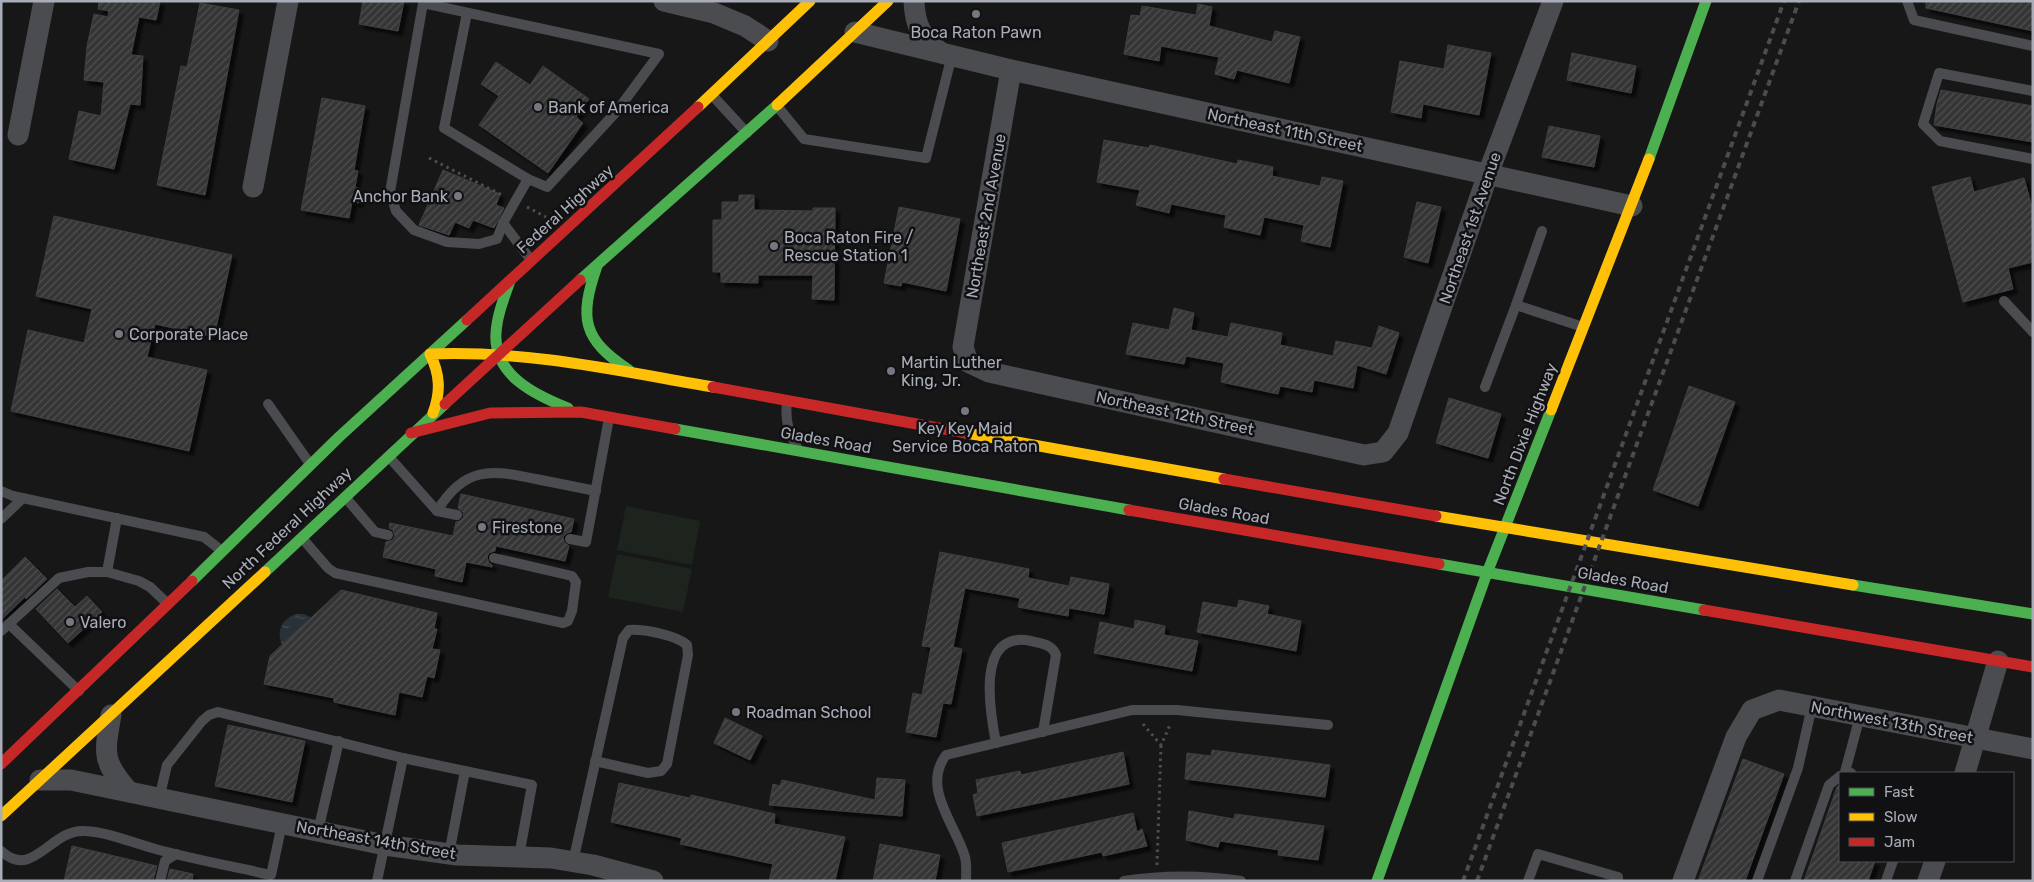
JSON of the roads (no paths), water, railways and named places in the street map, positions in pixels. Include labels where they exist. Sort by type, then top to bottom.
[{"type":"main road","name":"Federal Highway","points":[[339,437],[712,95],[810,1]]},
{"type":"main road","points":[[631,372],[603,352],[594,341],[590,329],[586,316],[587,295],[598,266],[747,134],[888,1]]},
{"type":"main road","name":"North Dixie Highway","points":[[1377,881],[1487,573],[1632,206],[1706,1]]},
{"type":"main road","name":"North Federal Highway","points":[[1,816],[112,715],[411,433],[541,314],[598,266]]},
{"type":"main road","points":[[510,281],[497,326],[496,341],[498,354],[503,364],[523,384],[546,400],[581,412]]},
{"type":"main road","name":"Glades Road","points":[[430,354],[457,352],[498,354],[631,372],[1150,466],[1610,546],[2033,614]]},
{"type":"main road","points":[[430,354],[437,368],[441,383],[439,399],[433,413]]},
{"type":"main road","name":"Glades Road","points":[[411,433],[490,413],[581,412],[1138,512],[2033,666]]},
{"type":"main road","name":"North Federal Highway","points":[[1,764],[83,691],[168,604],[339,437]]},
{"type":"main road","points":[[83,742],[88,717]]},
{"type":"street","points":[[18,135],[44,1]]},
{"type":"street","points":[[253,187],[288,1]]},
{"type":"street","points":[[664,1],[714,13],[745,26],[768,42]]},
{"type":"street","name":"Northeast 11th Street","points":[[914,1],[918,28],[926,41],[946,54]]},
{"type":"street","name":"Northeast 1st Avenue","points":[[1383,452],[1398,433],[1488,174],[1553,1]]},
{"type":"street","name":"Northeast 11th Street","points":[[855,32],[1011,70],[1632,206]]},
{"type":"street","name":"Northeast 2nd Avenue","points":[[968,362],[963,347],[1011,70]]},
{"type":"street","name":"Northeast 12th Street","points":[[968,362],[989,372],[1364,455],[1383,452]]},
{"type":"street","points":[[1964,772],[1998,660]]},
{"type":"street","name":"Northwest 13th Street","points":[[1683,881],[1736,737],[1752,710],[1778,700],[2033,749]]},
{"type":"street","points":[[112,715],[106,751],[107,759],[109,767],[129,792]]},
{"type":"street","name":"Northeast 14th Street","points":[[40,780],[71,780],[384,845],[449,854],[519,856],[573,862],[653,881]]},
{"type":"street","points":[[1928,881],[1936,862]]},
{"type":"lane","points":[[1908,1],[1914,20],[2033,46]]},
{"type":"lane","points":[[467,13],[444,128],[528,179],[547,187],[617,112],[659,54],[423,2],[390,192],[396,211],[414,230],[447,242],[479,244],[497,239],[503,223],[528,179]]},
{"type":"lane","points":[[777,106],[804,139],[926,158],[946,54]]},
{"type":"lane","points":[[2033,90],[1939,73],[1923,124],[1940,141],[2033,159]]},
{"type":"lane","points":[[712,95],[747,134]]},
{"type":"lane","points":[[503,223],[532,261]]},
{"type":"lane","points":[[1485,387],[1542,231]]},
{"type":"lane","points":[[2004,302],[2033,332]]},
{"type":"lane","points":[[1516,305],[1584,327]]},
{"type":"lane","points":[[787,400],[787,428],[799,451]]},
{"type":"lane","points":[[268,404],[311,465]]},
{"type":"lane","points":[[570,539],[586,542],[609,417]]},
{"type":"lane","points":[[388,455],[437,511],[457,515]]},
{"type":"lane","points":[[437,511],[447,495],[457,486],[472,477],[487,473],[503,472],[596,491]]},
{"type":"lane","points":[[1,491],[24,498],[204,537],[223,551]]},
{"type":"lane","points":[[344,496],[375,532],[388,535]]},
{"type":"lane","points":[[1,519],[24,498]]},
{"type":"lane","points":[[107,572],[117,518]]},
{"type":"lane","points":[[301,537],[328,568],[335,573],[563,623],[568,621],[572,611],[576,582],[572,576],[494,558]]},
{"type":"lane","points":[[83,691],[5,628],[59,578],[88,572],[107,572],[139,580],[150,587],[168,604]]},
{"type":"lane","points":[[573,862],[595,762],[623,638],[629,630],[638,630],[681,639],[687,645],[688,655],[667,764],[661,771],[648,773],[595,762]]},
{"type":"lane","points":[[996,743],[989,707],[989,686],[993,666],[999,652],[1007,643],[1018,639],[1046,645],[1054,649],[1056,655],[1042,732]]},
{"type":"lane","points":[[1757,881],[1798,768],[1812,706]]},
{"type":"lane","points":[[966,881],[965,859],[938,792],[939,764],[946,755],[1132,710],[1177,710],[1328,725]]},
{"type":"lane","points":[[159,799],[167,765],[202,721],[208,715],[218,712],[403,758],[532,785],[519,856]]},
{"type":"lane","points":[[1845,772],[1860,716]]},
{"type":"lane","points":[[318,831],[339,741]]},
{"type":"lane","points":[[377,881],[403,758]]},
{"type":"lane","points":[[449,854],[465,771]]},
{"type":"lane","points":[[1795,881],[1829,786],[1839,778]]},
{"type":"lane","points":[[1,851],[14,859],[26,861],[38,855],[64,834],[84,830],[255,876],[271,875],[282,824]]},
{"type":"lane","points":[[160,881],[165,861],[176,854]]},
{"type":"lane","points":[[1528,881],[1538,854],[1618,877],[1618,881]]},
{"type":"lane","points":[[1886,881],[1893,862]]},
{"type":"lane","points":[[1124,881],[1157,877],[1196,876],[1241,881]]},
{"type":"water","points":[[296,614],[304,614],[312,618],[282,645],[280,630],[287,619]]},
{"type":"railway","points":[[1463,881],[1784,1]]},
{"type":"railway","points":[[1477,881],[1799,1]]},
{"type":"place","name":"Boca Raton Pawn","points":[[976,14]]},
{"type":"place","name":"Bank of America","points":[[538,107]]},
{"type":"place","name":"Anchor Bank","points":[[458,196]]},
{"type":"place","name":"Boca Raton Fire / Rescue Station 1","points":[[774,246]]},
{"type":"place","name":"Corporate Place","points":[[119,334]]},
{"type":"place","name":"Martin Luther King, Jr.","points":[[891,371]]},
{"type":"place","name":"Key Key Maid Service Boca Raton","points":[[965,411]]},
{"type":"place","name":"Firestone","points":[[482,527]]},
{"type":"place","name":"Valero","points":[[70,622]]},
{"type":"place","name":"Roadman School","points":[[736,712]]}]
